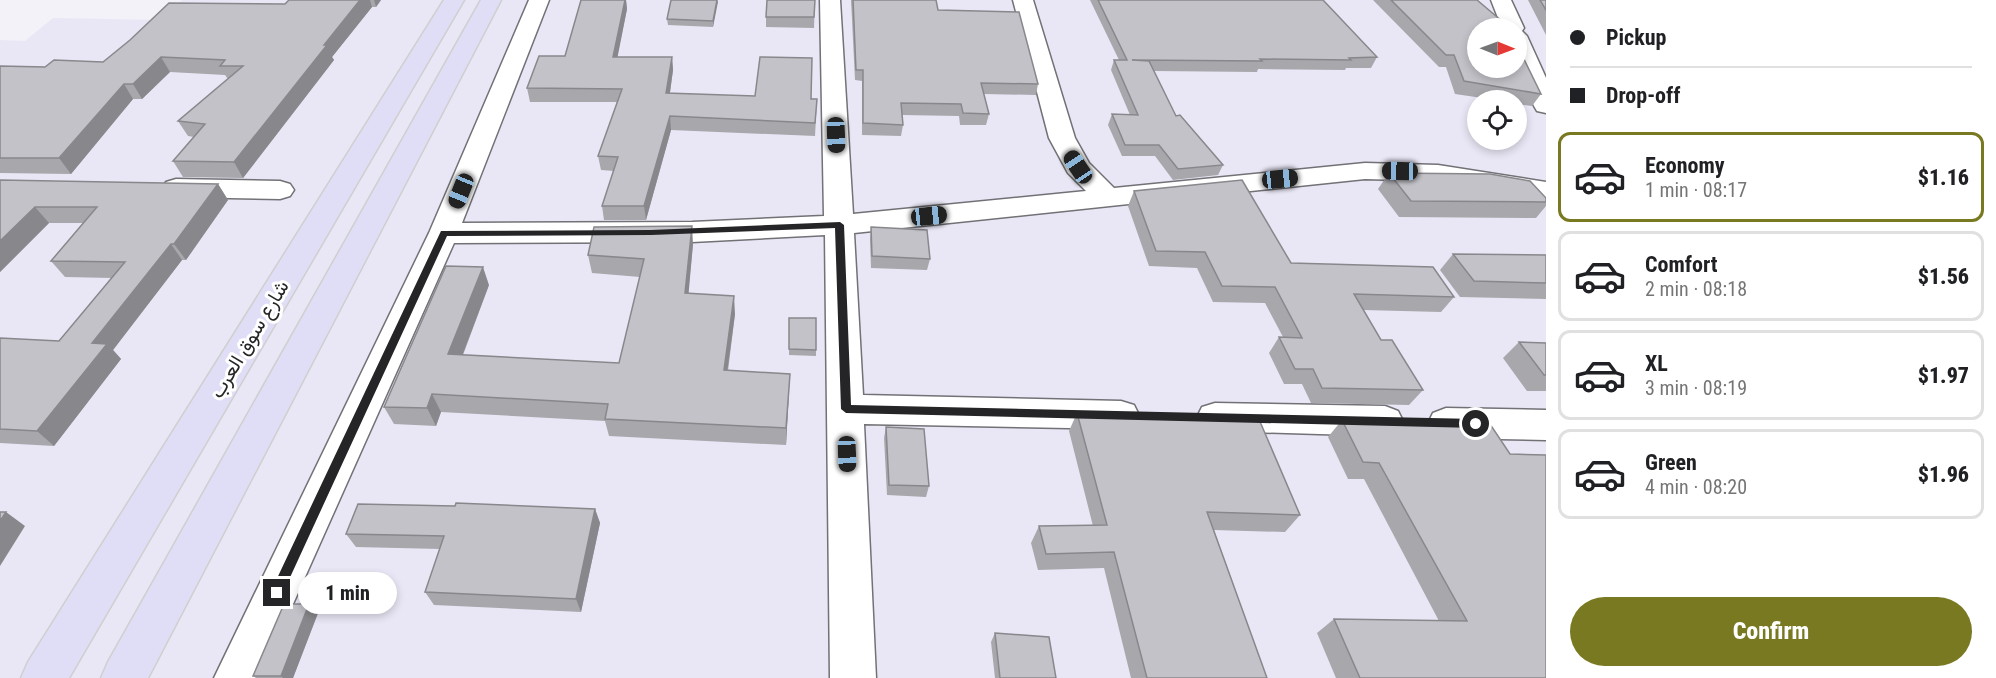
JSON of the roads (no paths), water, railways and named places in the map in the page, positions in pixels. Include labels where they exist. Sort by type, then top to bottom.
[{"type":"main road","name":"شارع سوق العرب","points":[[44,678],[454,0]]},
{"type":"main road","points":[[124,678],[491,0]]},
{"type":"street","points":[[237,678],[444,233],[539,0]]},
{"type":"street","points":[[830,0],[840,225],[853,678]]},
{"type":"street","points":[[1023,0],[1062,138],[1078,167],[1107,197]]},
{"type":"street","points":[[1501,0],[1509,18]]},
{"type":"street","points":[[1527,62],[1546,106]]},
{"type":"street","points":[[444,233],[681,232],[840,225],[1324,175],[1387,171],[1464,176],[1546,191]]},
{"type":"street","points":[[152,187],[280,190]]},
{"type":"street","points":[[846,409],[1546,425]]}]
